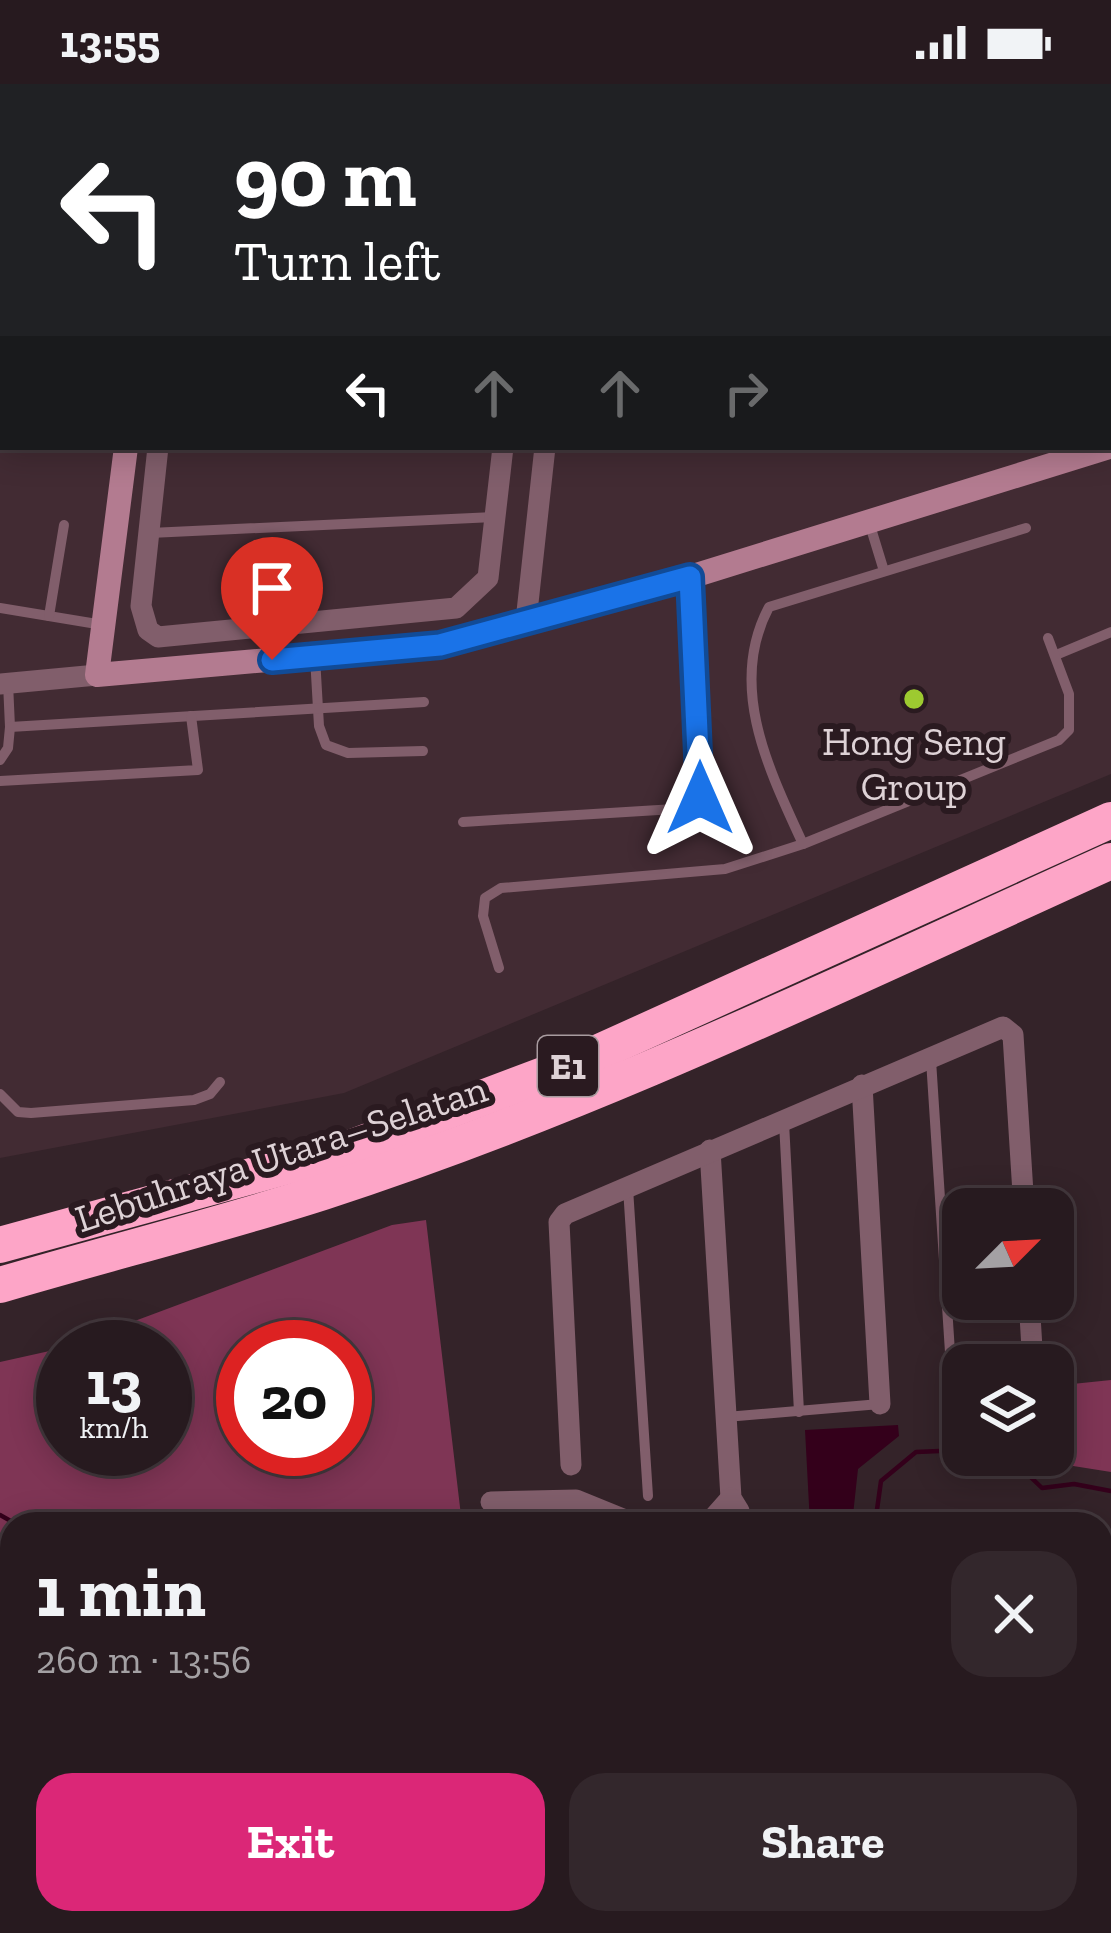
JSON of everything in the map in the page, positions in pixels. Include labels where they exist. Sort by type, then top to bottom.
[{"type":"highway","name":"Lebuhraya Utara–Selatan","points":[[0,1245],[339,1152],[575,1063],[1111,820]]},
{"type":"highway","name":"Lebuhraya Utara–Selatan","points":[[0,1285],[324,1192],[540,1112],[740,1031],[1111,861]]},
{"type":"main road","points":[[126,450],[98,675],[440,645],[690,577],[1098,450]]},
{"type":"street","points":[[158,450],[141,606],[148,630],[158,637],[456,608],[476,595],[488,578],[503,450]]},
{"type":"street","points":[[526,621],[545,450]]},
{"type":"street","points":[[4,683],[98,675]]},
{"type":"street","points":[[571,1466],[559,1222],[565,1214],[862,1085],[1010,1028],[1022,1188]]},
{"type":"street","points":[[862,1085],[880,1404]]},
{"type":"street","points":[[710,1150],[731,1498],[739,1512]]},
{"type":"street","points":[[719,1512],[731,1498]]},
{"type":"street","points":[[491,1502],[576,1500],[606,1512]]},
{"type":"lane","points":[[147,533],[494,517]]},
{"type":"lane","points":[[869,520],[884,571]]},
{"type":"lane","points":[[49,616],[64,525]]},
{"type":"lane","points":[[803,844],[756,730],[750,694],[760,623],[769,607],[1026,528]]},
{"type":"lane","points":[[463,822],[691,808],[703,783],[690,577]]},
{"type":"lane","points":[[0,608],[104,625]]},
{"type":"lane","points":[[1056,655],[1111,632]]},
{"type":"lane","points":[[499,968],[483,916],[485,898],[502,888],[725,869],[803,844],[1059,740],[1070,719],[1069,694],[1048,638]]},
{"type":"lane","points":[[315,657],[319,726],[333,749],[423,751]]},
{"type":"lane","points":[[0,760],[8,748],[10,727],[4,683]]},
{"type":"lane","points":[[10,727],[424,702]]},
{"type":"lane","points":[[0,781],[198,770],[191,716]]},
{"type":"lane","points":[[931,1057],[949,1344]]},
{"type":"lane","points":[[0,1094],[18,1112],[32,1114],[194,1100],[210,1094],[220,1082]]},
{"type":"lane","points":[[784,1118],[800,1412]]},
{"type":"lane","points":[[627,1185],[648,1496]]},
{"type":"lane","points":[[726,1417],[880,1404]]},
{"type":"shaded area","points":[[0,450],[1111,450],[1111,774],[344,1093],[0,1158]]},
{"type":"shaded area","points":[[426,1220],[461,1512],[0,1512],[0,1362],[36,1354],[36,1476],[192,1476],[192,1320],[137,1320],[392,1225]]},
{"type":"shaded area","points":[[1111,1380],[1111,1472],[1074,1466],[1074,1384]]},
{"type":"shaded area","points":[[898,1425],[899,1436],[858,1469],[853,1512],[809,1512],[805,1430]]},
{"type":"waterway","points":[[877,1512],[881,1481],[916,1452],[942,1451]]},
{"type":"waterway","points":[[1030,1476],[1042,1488],[1074,1484],[1111,1491]]},
{"type":"place","name":"Hong Seng Group","points":[[914,699]]},
{"type":"route","points":[[272,660],[440,645],[690,577],[703,783],[700,798]]}]
